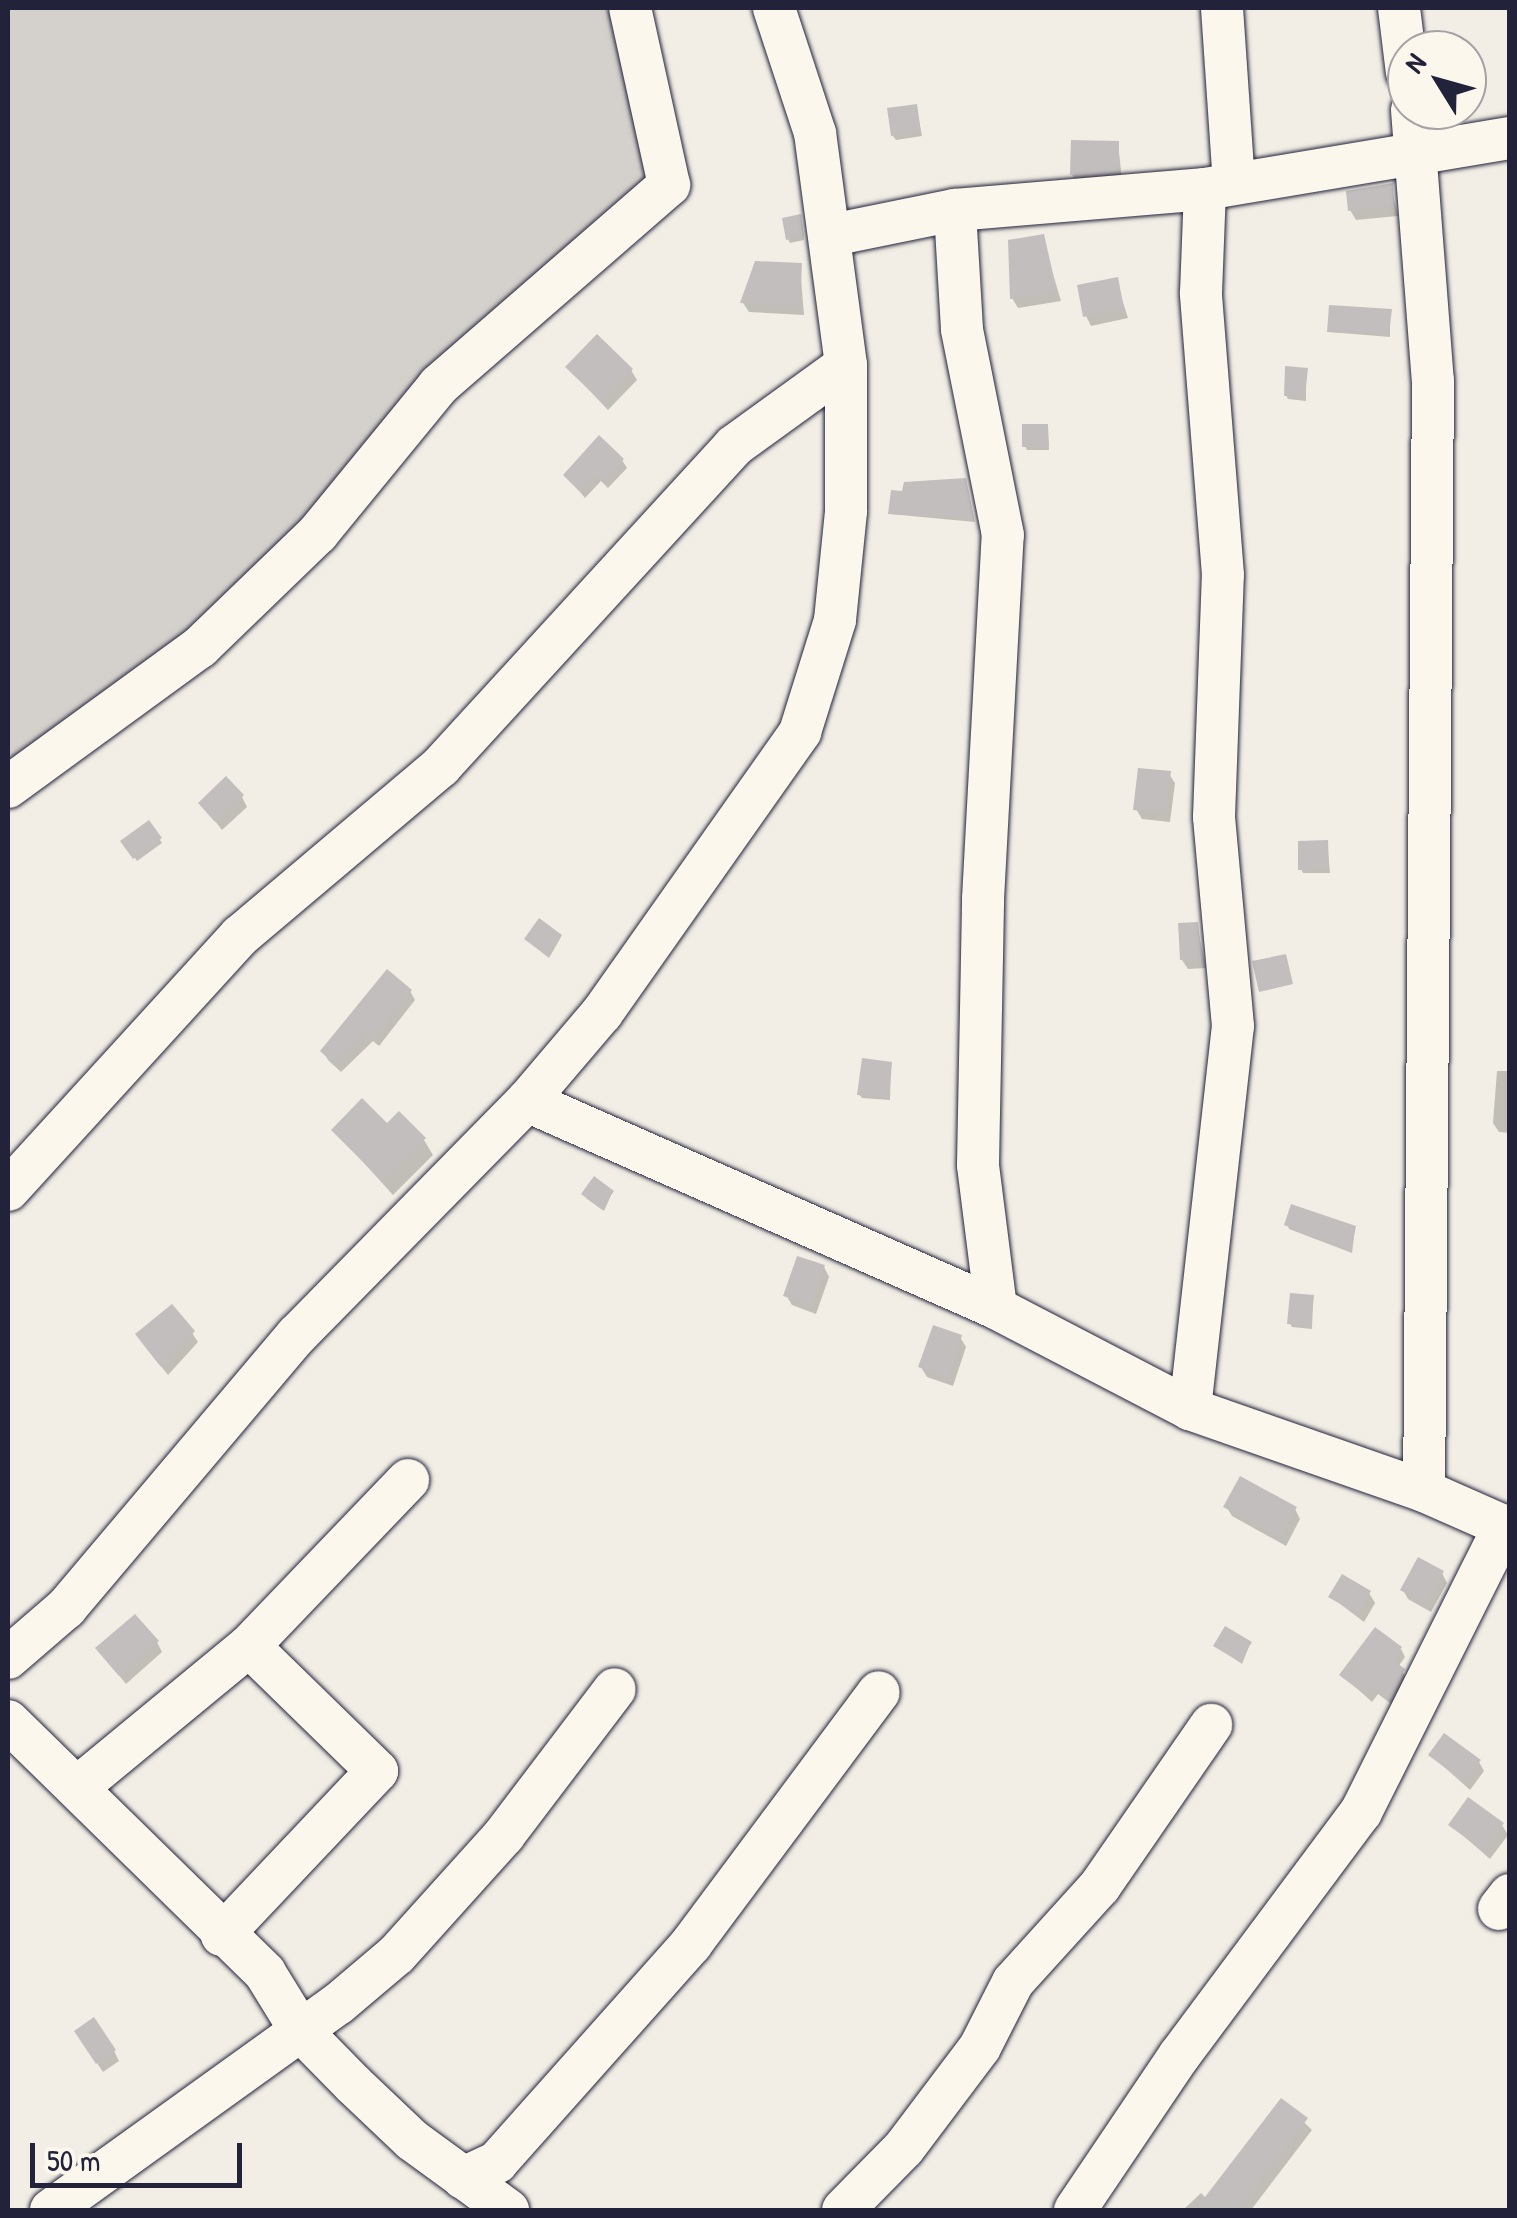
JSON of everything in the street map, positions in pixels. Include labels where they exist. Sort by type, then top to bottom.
[{"type":"street","points":[[8,787],[200,647],[318,533],[439,385],[670,186],[630,8]]},
{"type":"street","points":[[8,1658],[66,1608],[297,1335],[527,1100],[602,1013],[800,732],[835,620],[846,511],[846,364],[832,235],[815,133],[774,8]]},
{"type":"street","points":[[1190,1409],[1233,1026],[1214,817],[1223,575],[1201,292],[1219,186],[1222,8]]},
{"type":"street","points":[[1414,130],[1433,380],[1424,1491]]},
{"type":"street","points":[[832,235],[955,210],[1219,186],[1510,138]]},
{"type":"street","points":[[955,210],[962,329],[1003,535],[983,898],[978,1165],[996,1308]]},
{"type":"street","points":[[8,1190],[240,936],[441,766],[734,446],[846,364]]},
{"type":"street","points":[[527,1100],[996,1308],[1190,1409],[1424,1491],[1507,1528],[1361,1812],[1178,2056],[1075,2210]]},
{"type":"street","points":[[79,1786],[249,1646],[408,1480]]},
{"type":"street","points":[[222,1934],[377,1771],[249,1646]]},
{"type":"street","points":[[51,2210],[300,2030],[397,1954],[504,1835],[616,1689]]},
{"type":"street","points":[[463,2178],[496,2162],[691,1944],[879,1692]]},
{"type":"street","points":[[8,1721],[79,1786],[222,1934],[266,1973],[300,2030],[412,2140],[508,2210]]},
{"type":"street","points":[[844,2210],[915,2133],[980,2047],[1013,1982],[1100,1886],[1212,1725]]},
{"type":"shaded area","points":[[8,8],[626,8],[667,183],[8,799]]},
{"type":"building","points":[[917,104],[921,132],[891,136],[887,108]]},
{"type":"building","points":[[1071,140],[1119,141],[1118,171],[1070,175]]},
{"type":"building","points":[[1393,183],[1394,206],[1348,211],[1346,191]]},
{"type":"building","points":[[801,214],[804,236],[786,240],[782,218]]},
{"type":"building","points":[[1044,234],[1057,292],[1010,299],[1008,240]]},
{"type":"building","points":[[755,261],[802,263],[800,306],[740,303]]},
{"type":"building","points":[[1118,277],[1124,309],[1083,317],[1077,285]]},
{"type":"building","points":[[1329,305],[1392,309],[1389,334],[1327,332]]},
{"type":"building","points":[[597,334],[633,369],[602,402],[565,367]]},
{"type":"building","points":[[1285,366],[1308,368],[1305,397],[1284,396]]},
{"type":"building","points":[[1022,424],[1048,424],[1049,447],[1022,447]]},
{"type":"building","points":[[599,435],[624,459],[603,482],[595,475],[579,491],[563,475]]},
{"type":"building","points":[[966,478],[974,519],[888,514],[891,490],[902,491],[904,482]]},
{"type":"building","points":[[1138,768],[1171,771],[1165,813],[1133,810]]},
{"type":"building","points":[[226,776],[244,795],[215,822],[198,803]]},
{"type":"building","points":[[149,820],[162,838],[133,859],[120,841]]},
{"type":"building","points":[[1328,840],[1329,869],[1298,870],[1298,841]]},
{"type":"building","points":[[539,918],[562,935],[547,956],[524,939]]},
{"type":"building","points":[[1198,922],[1202,959],[1180,960],[1178,923]]},
{"type":"building","points":[[1286,954],[1293,984],[1259,992],[1252,961]]},
{"type":"building","points":[[387,969],[412,990],[373,1039],[367,1034],[335,1065],[320,1051]]},
{"type":"building","points":[[862,1058],[892,1062],[889,1097],[857,1095]]},
{"type":"building","points":[[362,1098],[387,1123],[399,1111],[426,1138],[383,1182],[331,1130]]},
{"type":"building","points":[[594,1176],[614,1191],[601,1209],[581,1194]]},
{"type":"building","points":[[1291,1204],[1356,1226],[1351,1251],[1284,1225]]},
{"type":"building","points":[[797,1256],[825,1265],[811,1305],[783,1296]]},
{"type":"building","points":[[1290,1293],[1314,1295],[1311,1326],[1287,1324]]},
{"type":"building","points":[[172,1304],[195,1331],[161,1367],[135,1334]]},
{"type":"building","points":[[933,1325],[962,1335],[948,1378],[918,1367]]},
{"type":"building","points":[[1240,1476],[1297,1507],[1280,1537],[1223,1507]]},
{"type":"building","points":[[1418,1557],[1444,1571],[1425,1604],[1400,1590]]},
{"type":"building","points":[[1342,1574],[1371,1591],[1358,1614],[1328,1597]]},
{"type":"building","points":[[135,1614],[159,1641],[119,1676],[95,1648]]},
{"type":"building","points":[[1225,1626],[1252,1642],[1240,1662],[1213,1646]]},
{"type":"building","points":[[1375,1627],[1402,1647],[1393,1660],[1405,1669],[1389,1699],[1373,1687],[1367,1696],[1339,1675]]},
{"type":"building","points":[[1444,1733],[1481,1760],[1464,1782],[1428,1755]]},
{"type":"building","points":[[1468,1797],[1504,1823],[1484,1851],[1448,1825]]},
{"type":"building","points":[[94,2017],[116,2050],[96,2064],[74,2031]]},
{"type":"building","points":[[1281,2098],[1308,2118],[1238,2210],[1195,2210]]}]
